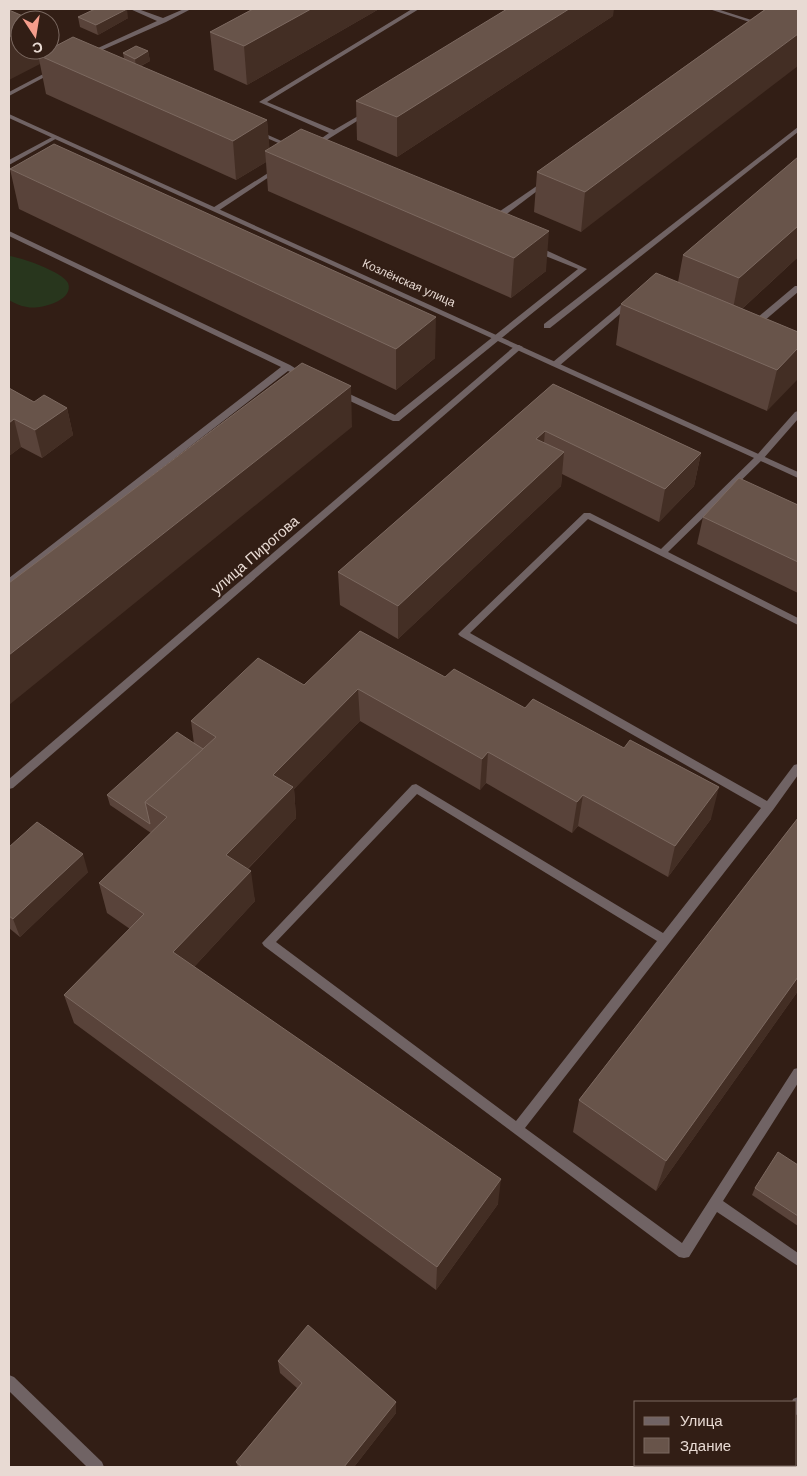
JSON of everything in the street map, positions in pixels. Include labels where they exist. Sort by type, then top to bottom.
[{"type":"street","points":[[133,9],[164,21]]},
{"type":"street","points":[[91,62],[82,58],[188,9]]},
{"type":"street","points":[[334,133],[262,102],[416,9]]},
{"type":"street","points":[[712,9],[764,26],[756,31]]},
{"type":"street","points":[[60,48],[74,54]]},
{"type":"street","points":[[9,94],[57,69]]},
{"type":"street","points":[[312,147],[376,107]]},
{"type":"street","name":"Козлёнская улица","points":[[9,116],[798,475]]},
{"type":"street","points":[[547,326],[798,129]]},
{"type":"street","points":[[251,130],[296,148]]},
{"type":"street","points":[[9,162],[56,137]]},
{"type":"street","points":[[215,209],[281,167]]},
{"type":"street","points":[[484,226],[556,175]]},
{"type":"street","points":[[9,233],[312,379]]},
{"type":"street","points":[[329,387],[396,419],[583,269],[530,246]]},
{"type":"street","points":[[746,332],[798,288]]},
{"type":"street","points":[[556,364],[637,296]]},
{"type":"street","name":"улица Пирогова","points":[[9,784],[520,347]]},
{"type":"street","points":[[9,583],[287,367]]},
{"type":"street","points":[[662,553],[760,457],[798,414]]},
{"type":"street","points":[[769,807],[463,634],[587,515],[798,622]]},
{"type":"street","points":[[517,1129],[798,768]]},
{"type":"street","points":[[664,940],[416,788],[268,943],[684,1252],[798,1072]]},
{"type":"street","points":[[715,1203],[798,1260]]},
{"type":"street","points":[[9,1382],[97,1467]]},
{"type":"green space","points":[[9,256],[31,262],[58,274],[68,283],[69,289],[66,295],[54,303],[32,308],[24,307],[9,300]]},
{"type":"building","points":[[95,9],[127,9],[96,25],[78,17]]},
{"type":"building","points":[[253,9],[311,9],[244,46],[210,32]]},
{"type":"building","points":[[507,9],[569,9],[397,117],[356,101]]},
{"type":"building","points":[[766,9],[798,9],[798,34],[585,192],[537,172]]},
{"type":"building","points":[[9,10],[10,36],[9,37]]},
{"type":"building","points":[[73,37],[267,120],[233,141],[49,60],[60,60],[60,44]]},
{"type":"building","points":[[136,46],[148,51],[135,59],[123,53]]},
{"type":"building","points":[[301,129],[549,231],[514,258],[265,151]]},
{"type":"building","points":[[54,144],[436,317],[396,349],[10,169]]},
{"type":"building","points":[[798,157],[798,226],[739,278],[683,255]]},
{"type":"building","points":[[656,273],[798,332],[798,348],[777,370],[621,304]]},
{"type":"building","points":[[302,363],[351,386],[9,655],[9,583]]},
{"type":"building","points":[[553,384],[701,453],[665,489],[545,431],[536,439],[564,452],[398,606],[338,572]]},
{"type":"building","points":[[9,388],[34,402],[44,395],[67,408],[35,430],[14,419],[9,423]]},
{"type":"building","points":[[739,478],[798,505],[798,562],[703,517]]},
{"type":"building","points":[[360,631],[445,677],[454,669],[525,708],[533,699],[624,748],[630,740],[719,787],[675,846],[583,795],[577,802],[488,752],[482,759],[358,689],[273,775],[293,787],[226,855],[251,871],[173,952],[501,1179],[437,1267],[64,995],[144,914],[99,883],[167,817],[145,802],[216,737],[191,721],[258,658],[304,685]]},
{"type":"building","points":[[177,732],[203,749],[145,802],[150,824],[107,795]]},
{"type":"building","points":[[798,818],[798,977],[666,1161],[579,1100]]},
{"type":"building","points":[[37,822],[83,854],[13,919],[9,916],[9,847]]},
{"type":"building","points":[[778,1152],[798,1165],[798,1216],[755,1188]]},
{"type":"building","points":[[308,1325],[396,1402],[344,1467],[242,1467],[236,1462],[302,1383],[278,1361]]}]
